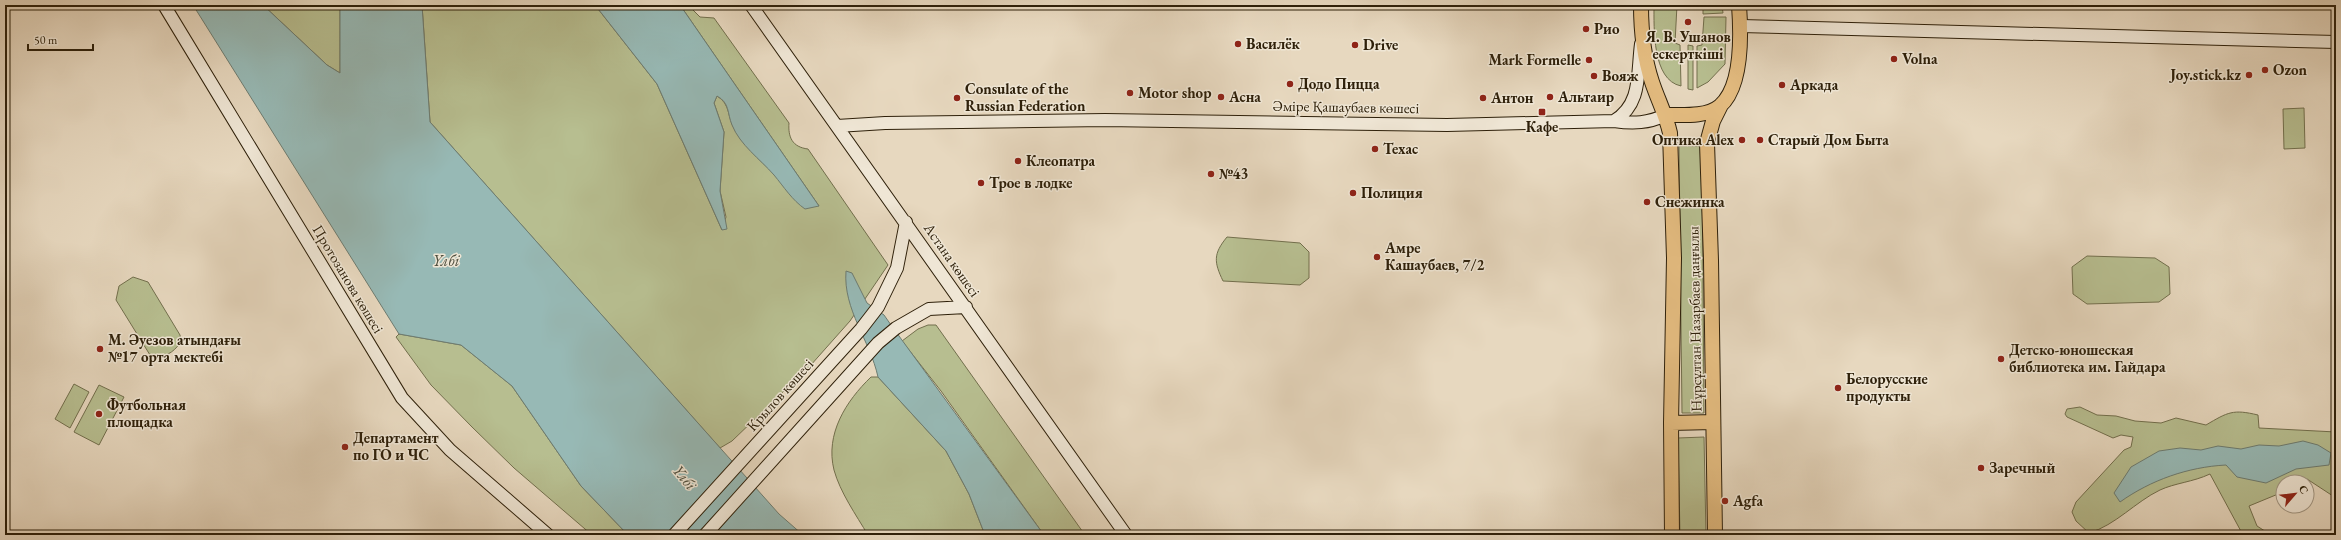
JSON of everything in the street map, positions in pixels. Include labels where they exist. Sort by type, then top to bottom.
[{"type":"main road","name":"Протозанова көшесі","points":[[164,5],[402,398],[450,450],[548,535]]},
{"type":"main road","name":"Астана көшесі","points":[[751,5],[1126,535]]},
{"type":"main road","name":"Нұрсұлтан Назарбаев даңғылы","points":[[1641,5],[1642,32],[1652,82],[1666,115],[1670,133],[1674,258],[1671,423],[1672,535]]},
{"type":"main road","name":"Нұрсұлтан Назарбаев даңғылы","points":[[1715,535],[1711,260],[1707,143],[1713,121],[1720,105],[1733,84],[1739,67],[1741,26],[1739,5]]},
{"type":"main road","points":[[1741,26],[2336,42]]},
{"type":"main road","points":[[1614,121],[1626,114],[1633,103],[1642,32]]},
{"type":"main road","points":[[1666,115],[1690,115],[1708,112],[1720,105]]},
{"type":"main road","name":"Әміре Қашаубаев көшесі","points":[[837,126],[893,123],[1106,120],[1447,125],[1614,121],[1632,124],[1656,120],[1666,115]]},
{"type":"main road","name":"Крылов көшесі","points":[[674,535],[862,329],[878,307],[897,268],[906,222]]},
{"type":"main road","points":[[705,535],[878,343],[896,328],[929,309],[966,307]]},
{"type":"main road","points":[[1671,423],[1713,422]]},
{"type":"green space","points":[[263,5],[340,5],[340,73],[327,65]]},
{"type":"green space","points":[[422,5],[595,5],[657,84],[722,230],[726,217],[720,191],[724,132],[714,103],[717,96],[725,103],[735,130],[753,153],[784,181],[819,206],[680,5],[688,5],[700,17],[714,18],[789,123],[789,133],[792,140],[798,146],[808,149],[888,265],[850,321],[810,366],[732,441],[720,448],[430,122]]},
{"type":"green space","points":[[1654,5],[1677,5],[1675,43],[1680,45],[1681,86],[1672,82],[1665,74],[1660,64],[1655,39]]},
{"type":"green space","points":[[1703,5],[1722,5],[1723,13],[1703,14]]},
{"type":"green space","points":[[1704,17],[1726,17],[1725,64],[1708,82],[1697,88],[1697,46],[1702,45]]},
{"type":"green space","points":[[1688,45],[1693,46],[1693,90],[1688,89]]},
{"type":"green space","points":[[2304,108],[2305,148],[2284,149],[2283,109]]},
{"type":"green space","points":[[1679,146],[1702,146],[1704,413],[1682,413]]},
{"type":"green space","points":[[1227,237],[1300,243],[1309,252],[1309,278],[1300,285],[1223,281],[1216,258],[1219,248]]},
{"type":"green space","points":[[2087,256],[2155,258],[2169,267],[2170,294],[2159,302],[2087,304],[2073,294],[2072,267]]},
{"type":"green space","points":[[133,277],[148,282],[180,335],[181,342],[168,354],[160,356],[150,355],[116,300],[119,286]]},
{"type":"green space","points":[[928,325],[936,325],[1085,535],[1044,535],[941,391],[902,341],[918,329]]},
{"type":"green space","points":[[399,334],[461,345],[512,386],[581,486],[628,535],[592,535],[514,468],[431,385],[396,337]]},
{"type":"green space","points":[[871,377],[878,377],[946,451],[969,494],[985,535],[868,535],[840,487],[834,470],[832,444],[835,431],[846,407]]},
{"type":"green space","points":[[74,384],[89,392],[70,428],[55,419]]},
{"type":"green space","name":"Футбольная площадка","points":[[99,385],[124,397],[99,445],[74,432]]},
{"type":"green space","points":[[2080,407],[2097,415],[2116,416],[2135,421],[2161,423],[2176,418],[2206,425],[2231,413],[2242,412],[2258,415],[2259,428],[2336,432],[2336,498],[2315,484],[2315,474],[2275,474],[2275,495],[2249,506],[2257,526],[2271,535],[2243,535],[2210,474],[2160,490],[2108,525],[2089,533],[2076,521],[2072,512],[2076,502],[2124,450],[2131,447],[2133,437],[2121,435],[2113,438],[2067,417],[2065,414],[2067,409]]},
{"type":"green space","points":[[1704,437],[1706,535],[1680,535],[1678,438]]},
{"type":"water","name":"Үлбі","points":[[193,5],[263,5],[327,65],[340,73],[340,5],[422,5],[430,122],[779,514],[803,535],[628,535],[581,486],[512,386],[461,345],[399,334]]},
{"type":"water","points":[[595,5],[680,5],[819,206],[805,209],[792,197],[774,175],[740,139],[730,121],[726,105],[717,96],[714,103],[724,132],[720,191],[727,229],[722,230],[657,84]]},
{"type":"water","points":[[846,271],[852,273],[867,303],[884,315],[1044,535],[985,535],[969,494],[946,451],[878,377],[849,299],[846,285]]},
{"type":"water","points":[[2303,441],[2318,445],[2331,453],[2329,465],[2296,469],[2285,474],[2275,474],[2275,479],[2266,483],[2237,477],[2226,465],[2212,466],[2184,472],[2157,481],[2120,502],[2114,493],[2131,467],[2159,451],[2180,448],[2201,450],[2218,446],[2241,449],[2259,445],[2279,446]]},
{"type":"place","name":"Я. В. Ушанов ескерткіші","points":[[1688,22]]},
{"type":"place","name":"Рио","points":[[1586,29]]},
{"type":"place","name":"Василёк","points":[[1238,44]]},
{"type":"place","name":"Drive","points":[[1355,45]]},
{"type":"place","name":"Volna","points":[[1894,59]]},
{"type":"place","name":"Mark Formelle","points":[[1589,60]]},
{"type":"place","name":"Ozon","points":[[2265,70]]},
{"type":"place","name":"Joy.stick.kz","points":[[2249,75]]},
{"type":"place","name":"Вояж","points":[[1594,76]]},
{"type":"place","name":"Додо Пицца","points":[[1290,84]]},
{"type":"place","name":"Аркада","points":[[1782,85]]},
{"type":"place","name":"Motor shop","points":[[1130,93]]},
{"type":"place","name":"Асна","points":[[1221,97]]},
{"type":"place","name":"Альтаир","points":[[1550,97]]},
{"type":"place","name":"Consulate of the Russian Federation","points":[[957,98]]},
{"type":"place","name":"Антон","points":[[1483,98]]},
{"type":"place","name":"Кафе","points":[[1542,112]]},
{"type":"place","name":"Оптика Alex","points":[[1742,140]]},
{"type":"place","name":"Старый Дом Быта","points":[[1760,140]]},
{"type":"place","name":"Техас","points":[[1375,149]]},
{"type":"place","name":"Клеопатра","points":[[1018,161]]},
{"type":"place","name":"№43","points":[[1211,174]]},
{"type":"place","name":"Трое в лодке","points":[[981,183]]},
{"type":"place","name":"Полиция","points":[[1353,193]]},
{"type":"place","name":"Снежинка","points":[[1647,202]]},
{"type":"place","name":"Амре Кашаубаев, 7/2","points":[[1377,257]]},
{"type":"place","name":"М. Әуезов атындағы №17 орта мектебі","points":[[100,349]]},
{"type":"place","name":"Детско-юношеская библиотека им. Гайдара","points":[[2001,359]]},
{"type":"place","name":"Белорусские продукты","points":[[1838,388]]},
{"type":"place","name":"Футбольная площадка","points":[[99,414]]},
{"type":"place","name":"Департамент по ГО и ЧС","points":[[345,447]]},
{"type":"place","name":"Заречный","points":[[1981,468]]},
{"type":"place","name":"Agfa","points":[[1725,501]]}]
